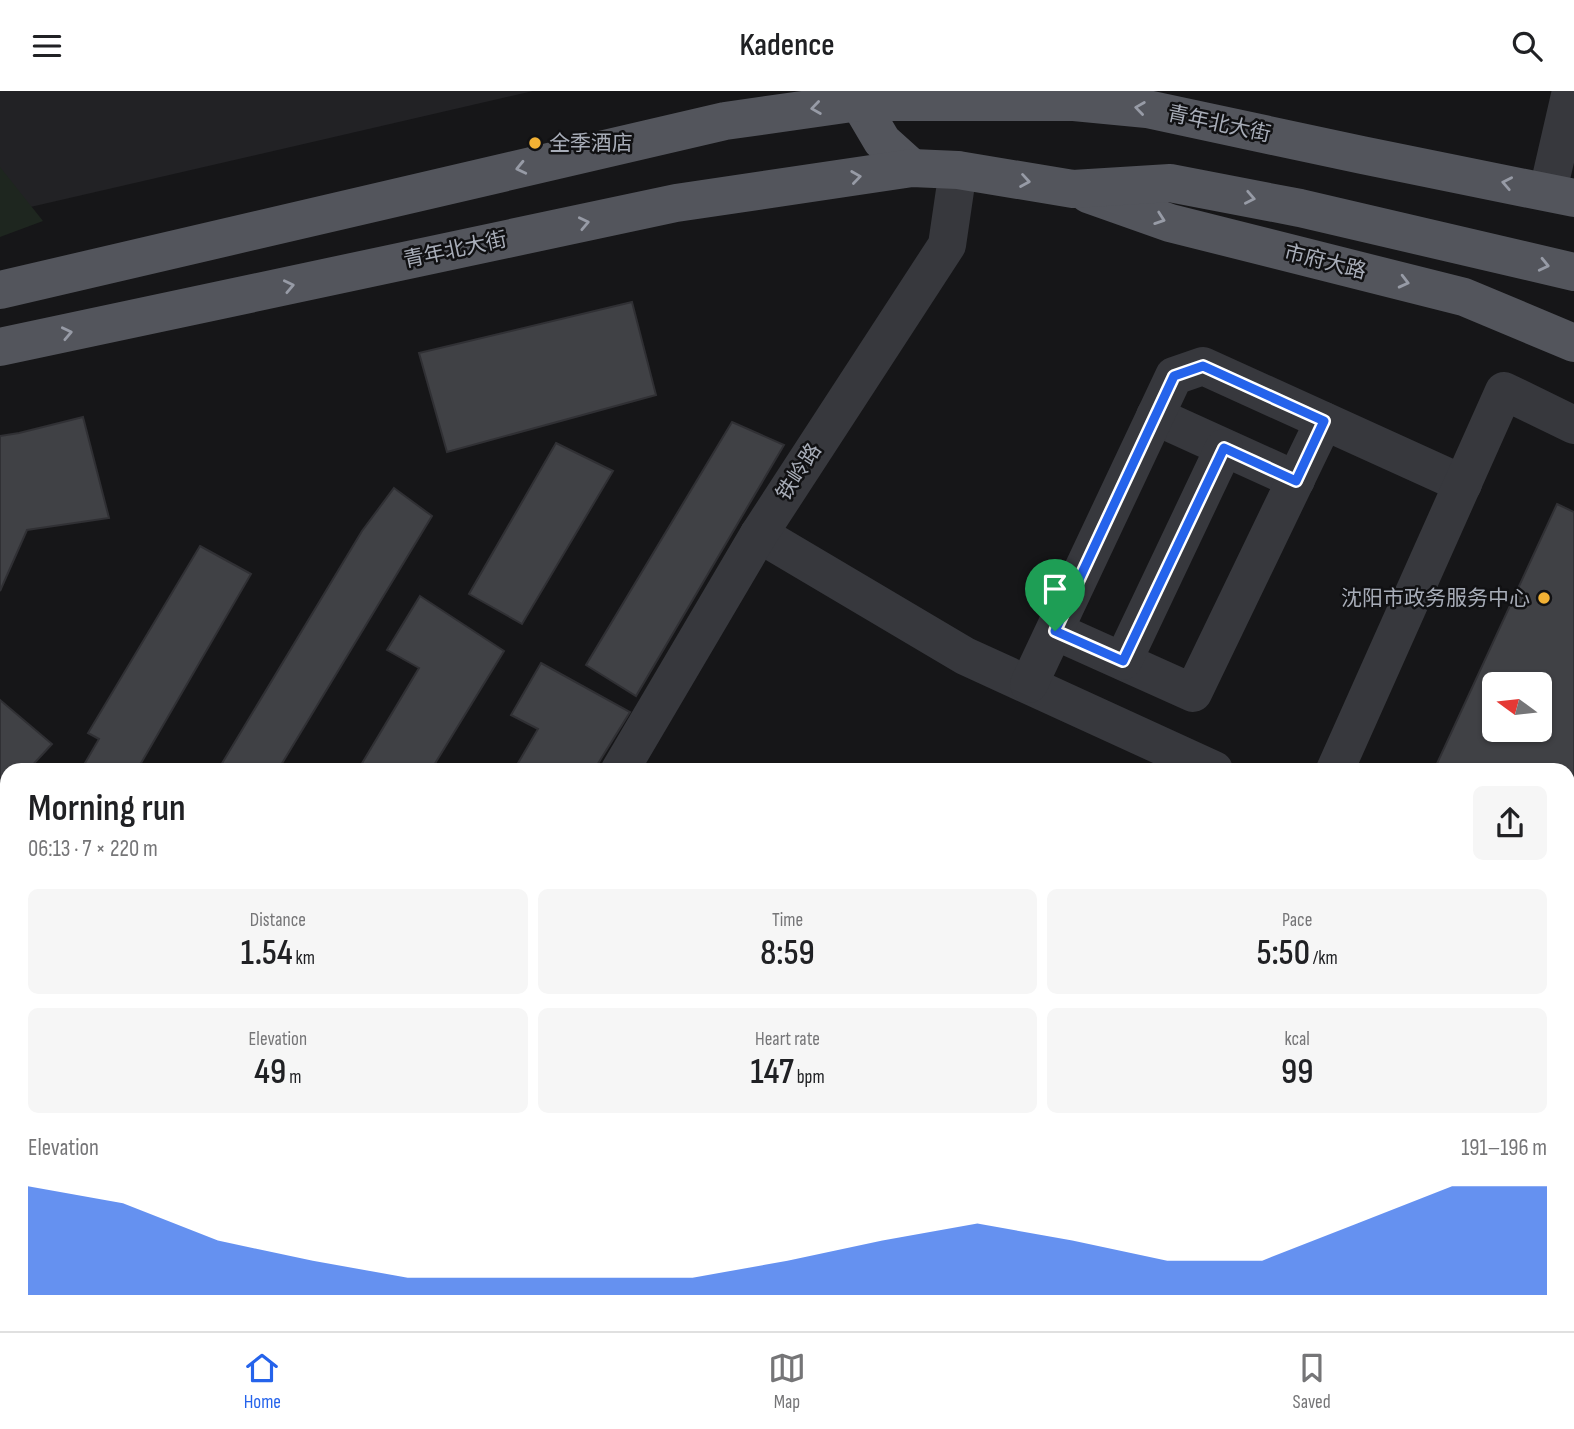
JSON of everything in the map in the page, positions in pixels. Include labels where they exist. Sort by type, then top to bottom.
[{"type":"main road","points":[[725,121],[753,91]]},
{"type":"main road","points":[[857,97],[882,141],[912,168]]},
{"type":"main road","name":"青年北大街","points":[[0,290],[725,121],[857,97],[1074,102],[1147,109],[1561,195]]},
{"type":"main road","name":"青年北大街","points":[[0,347],[676,203],[912,168],[958,170],[1073,189],[1170,183],[1300,208],[1574,272]]},
{"type":"main road","name":"市府大路","points":[[1073,189],[1170,223],[1464,297],[1574,343]]},
{"type":"street","points":[[1561,195],[1571,91]]},
{"type":"street","name":"铁岭路","points":[[624,763],[759,534],[947,245],[958,170]]},
{"type":"street","points":[[1029,684],[1174,376],[1203,366],[1463,484]]},
{"type":"street","points":[[1338,763],[1504,391],[1574,425]]},
{"type":"street","points":[[1154,416],[1296,481]]},
{"type":"street","points":[[1055,631],[1193,692],[1324,421]]},
{"type":"street","points":[[1123,661],[1224,448]]},
{"type":"street","points":[[759,534],[965,656],[1199,763]]},
{"type":"shaded area","points":[[0,91],[533,91],[0,214]]},
{"type":"shaded area","points":[[0,167],[43,221],[0,237]]},
{"type":"building","points":[[632,302],[656,395],[447,452],[419,353]]},
{"type":"building","points":[[83,417],[109,518],[27,530],[0,591],[0,436]]},
{"type":"building","points":[[732,422],[784,445],[636,696],[586,665]]},
{"type":"building","points":[[556,443],[613,471],[522,624],[469,594]]},
{"type":"building","points":[[394,488],[432,516],[282,763],[222,763],[362,531]]},
{"type":"building","name":"沈阳市政务服务中心","points":[[1557,504],[1574,512],[1574,763],[1437,763]]},
{"type":"building","points":[[200,546],[251,574],[141,763],[85,763],[99,739],[88,733]]},
{"type":"building","points":[[420,596],[504,651],[435,763],[362,763],[419,668],[387,650]]},
{"type":"building","points":[[541,663],[630,712],[598,763],[518,763],[538,729],[511,715]]},
{"type":"building","points":[[0,700],[52,744],[34,763],[0,763]]},
{"type":"place","name":"全季酒店","points":[[535,143]]},
{"type":"place","name":"沈阳市政务服务中心","points":[[1544,598]]},
{"type":"route","points":[[1203,366],[1324,421],[1296,481],[1224,448],[1123,661],[1055,631],[1174,376],[1203,366]]}]
